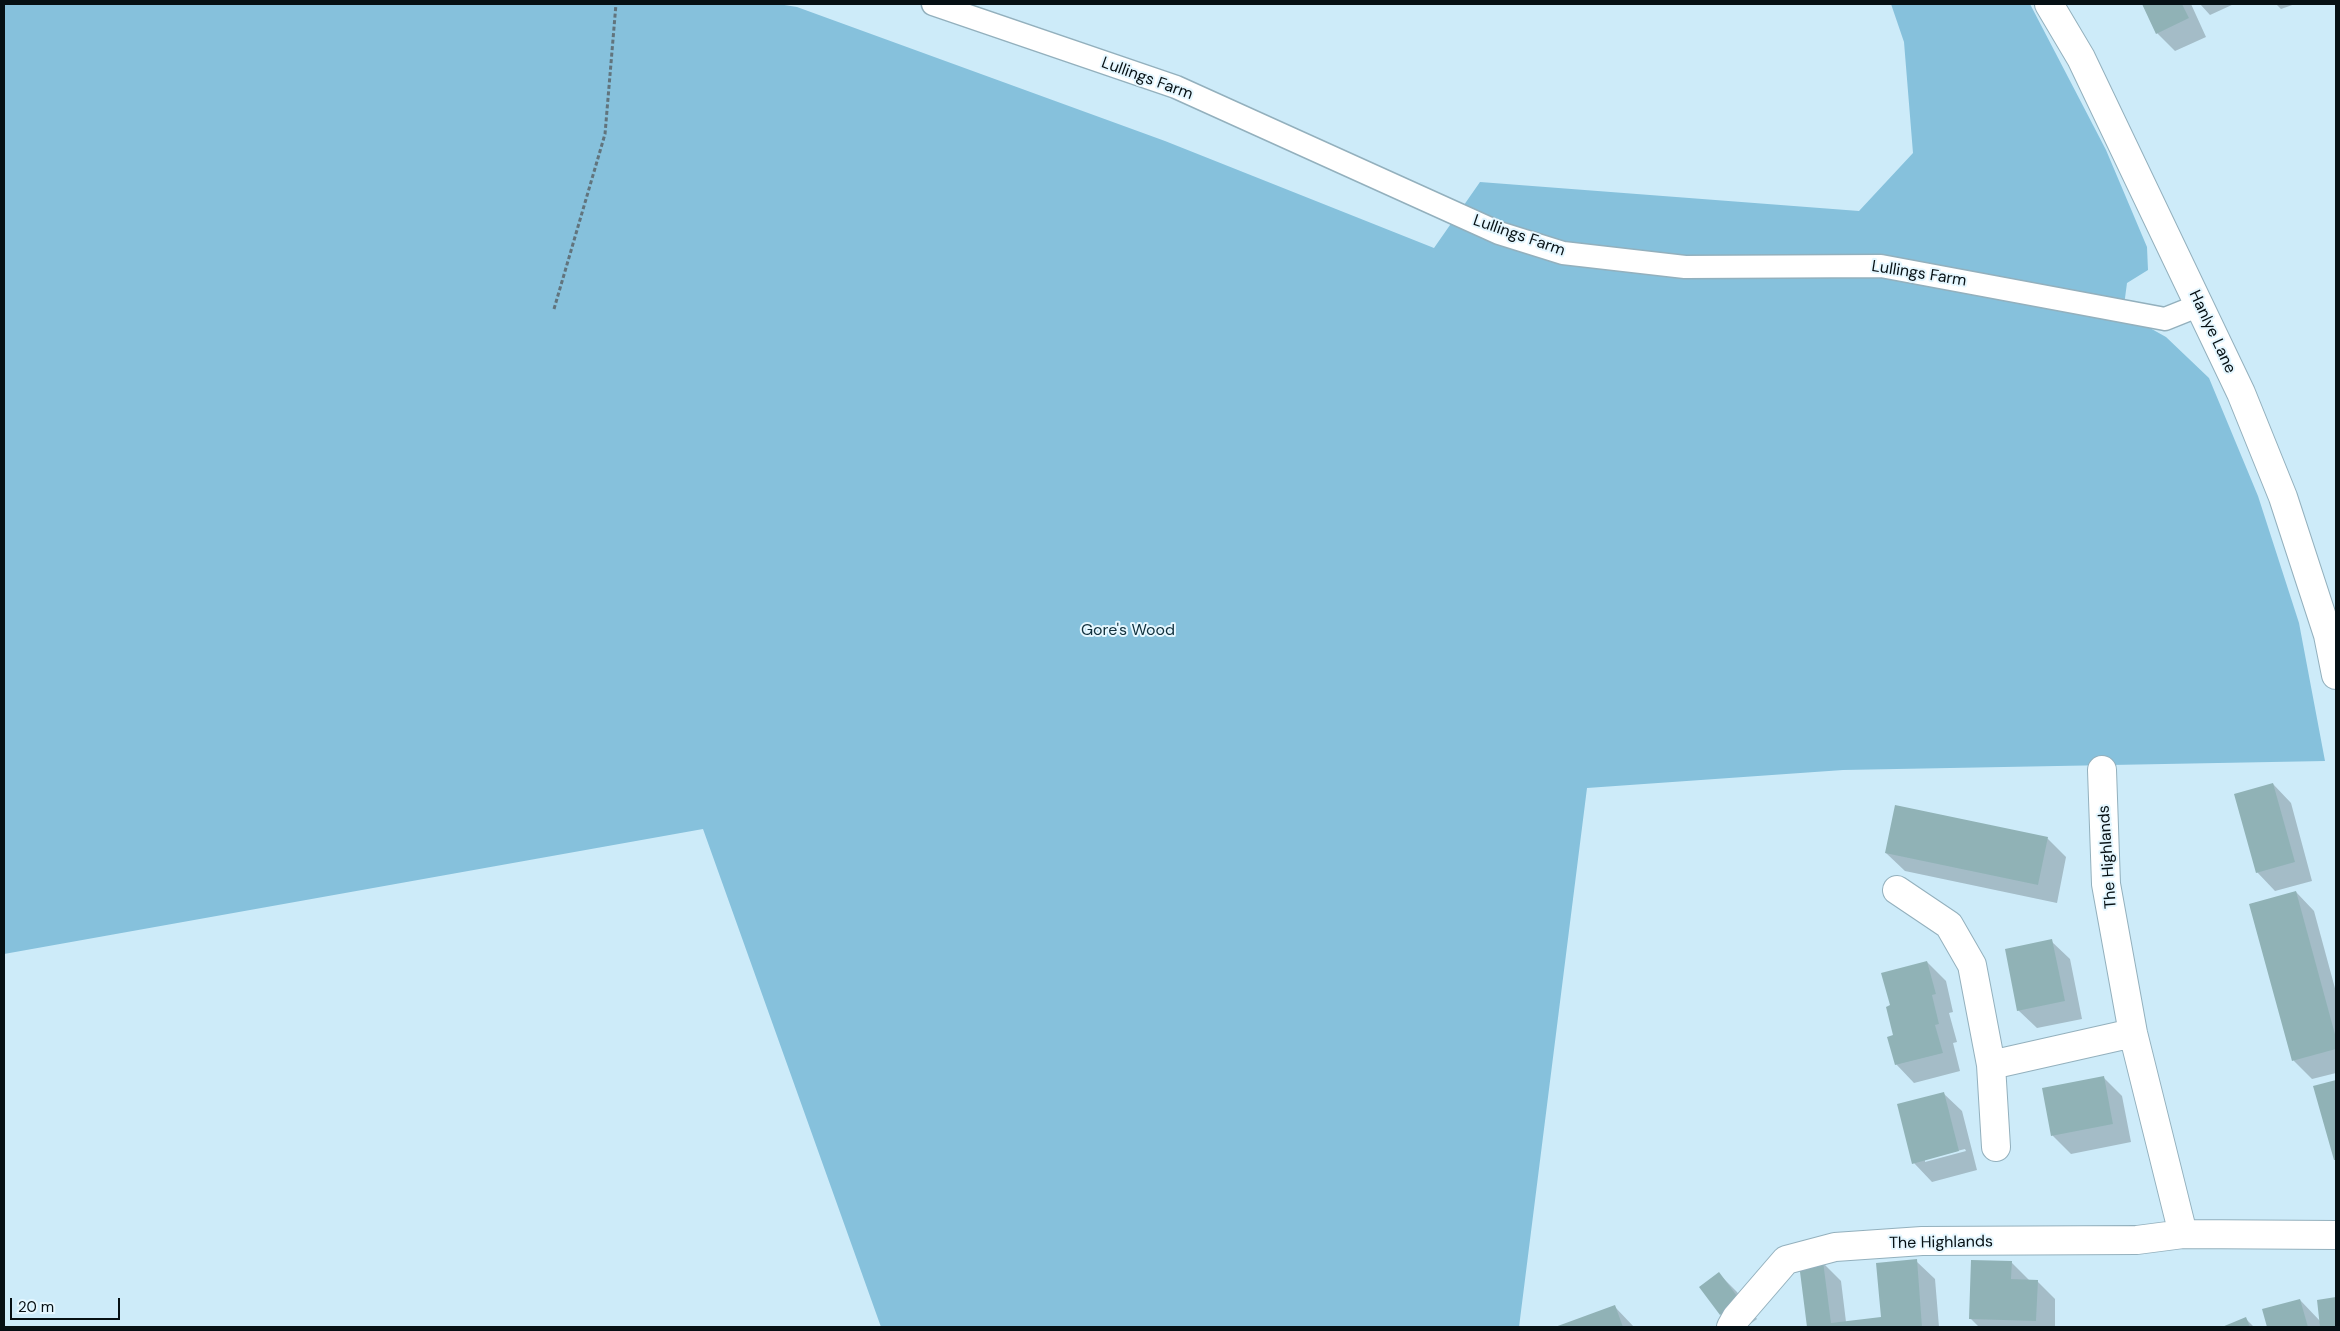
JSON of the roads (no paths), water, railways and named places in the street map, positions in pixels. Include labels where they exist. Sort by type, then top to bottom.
[{"type":"street","name":"Hanlye Lane","points":[[2049,4],[2081,58],[2241,393],[2283,497],[2328,635],[2336,675]]},
{"type":"street","name":"The Highlands","points":[[2102,770],[2106,884],[2133,1033],[2183,1234]]},
{"type":"street","points":[[1897,890],[1949,925],[1972,964],[1991,1065],[1996,1147]]},
{"type":"street","points":[[1991,1065],[2133,1033]]},
{"type":"street","name":"The Highlands","points":[[1732,1327],[1736,1318],[1786,1260],[1835,1247],[1922,1242],[2136,1240],[2183,1234],[2336,1235]]},
{"type":"lane","name":"Lullings Farm","points":[[933,4],[1176,87],[1499,233],[1563,253],[1685,267],[1881,266],[2165,318],[2200,305]]},
{"type":"park label","name":"Gore's Wood","points":[[1128,631]]}]
